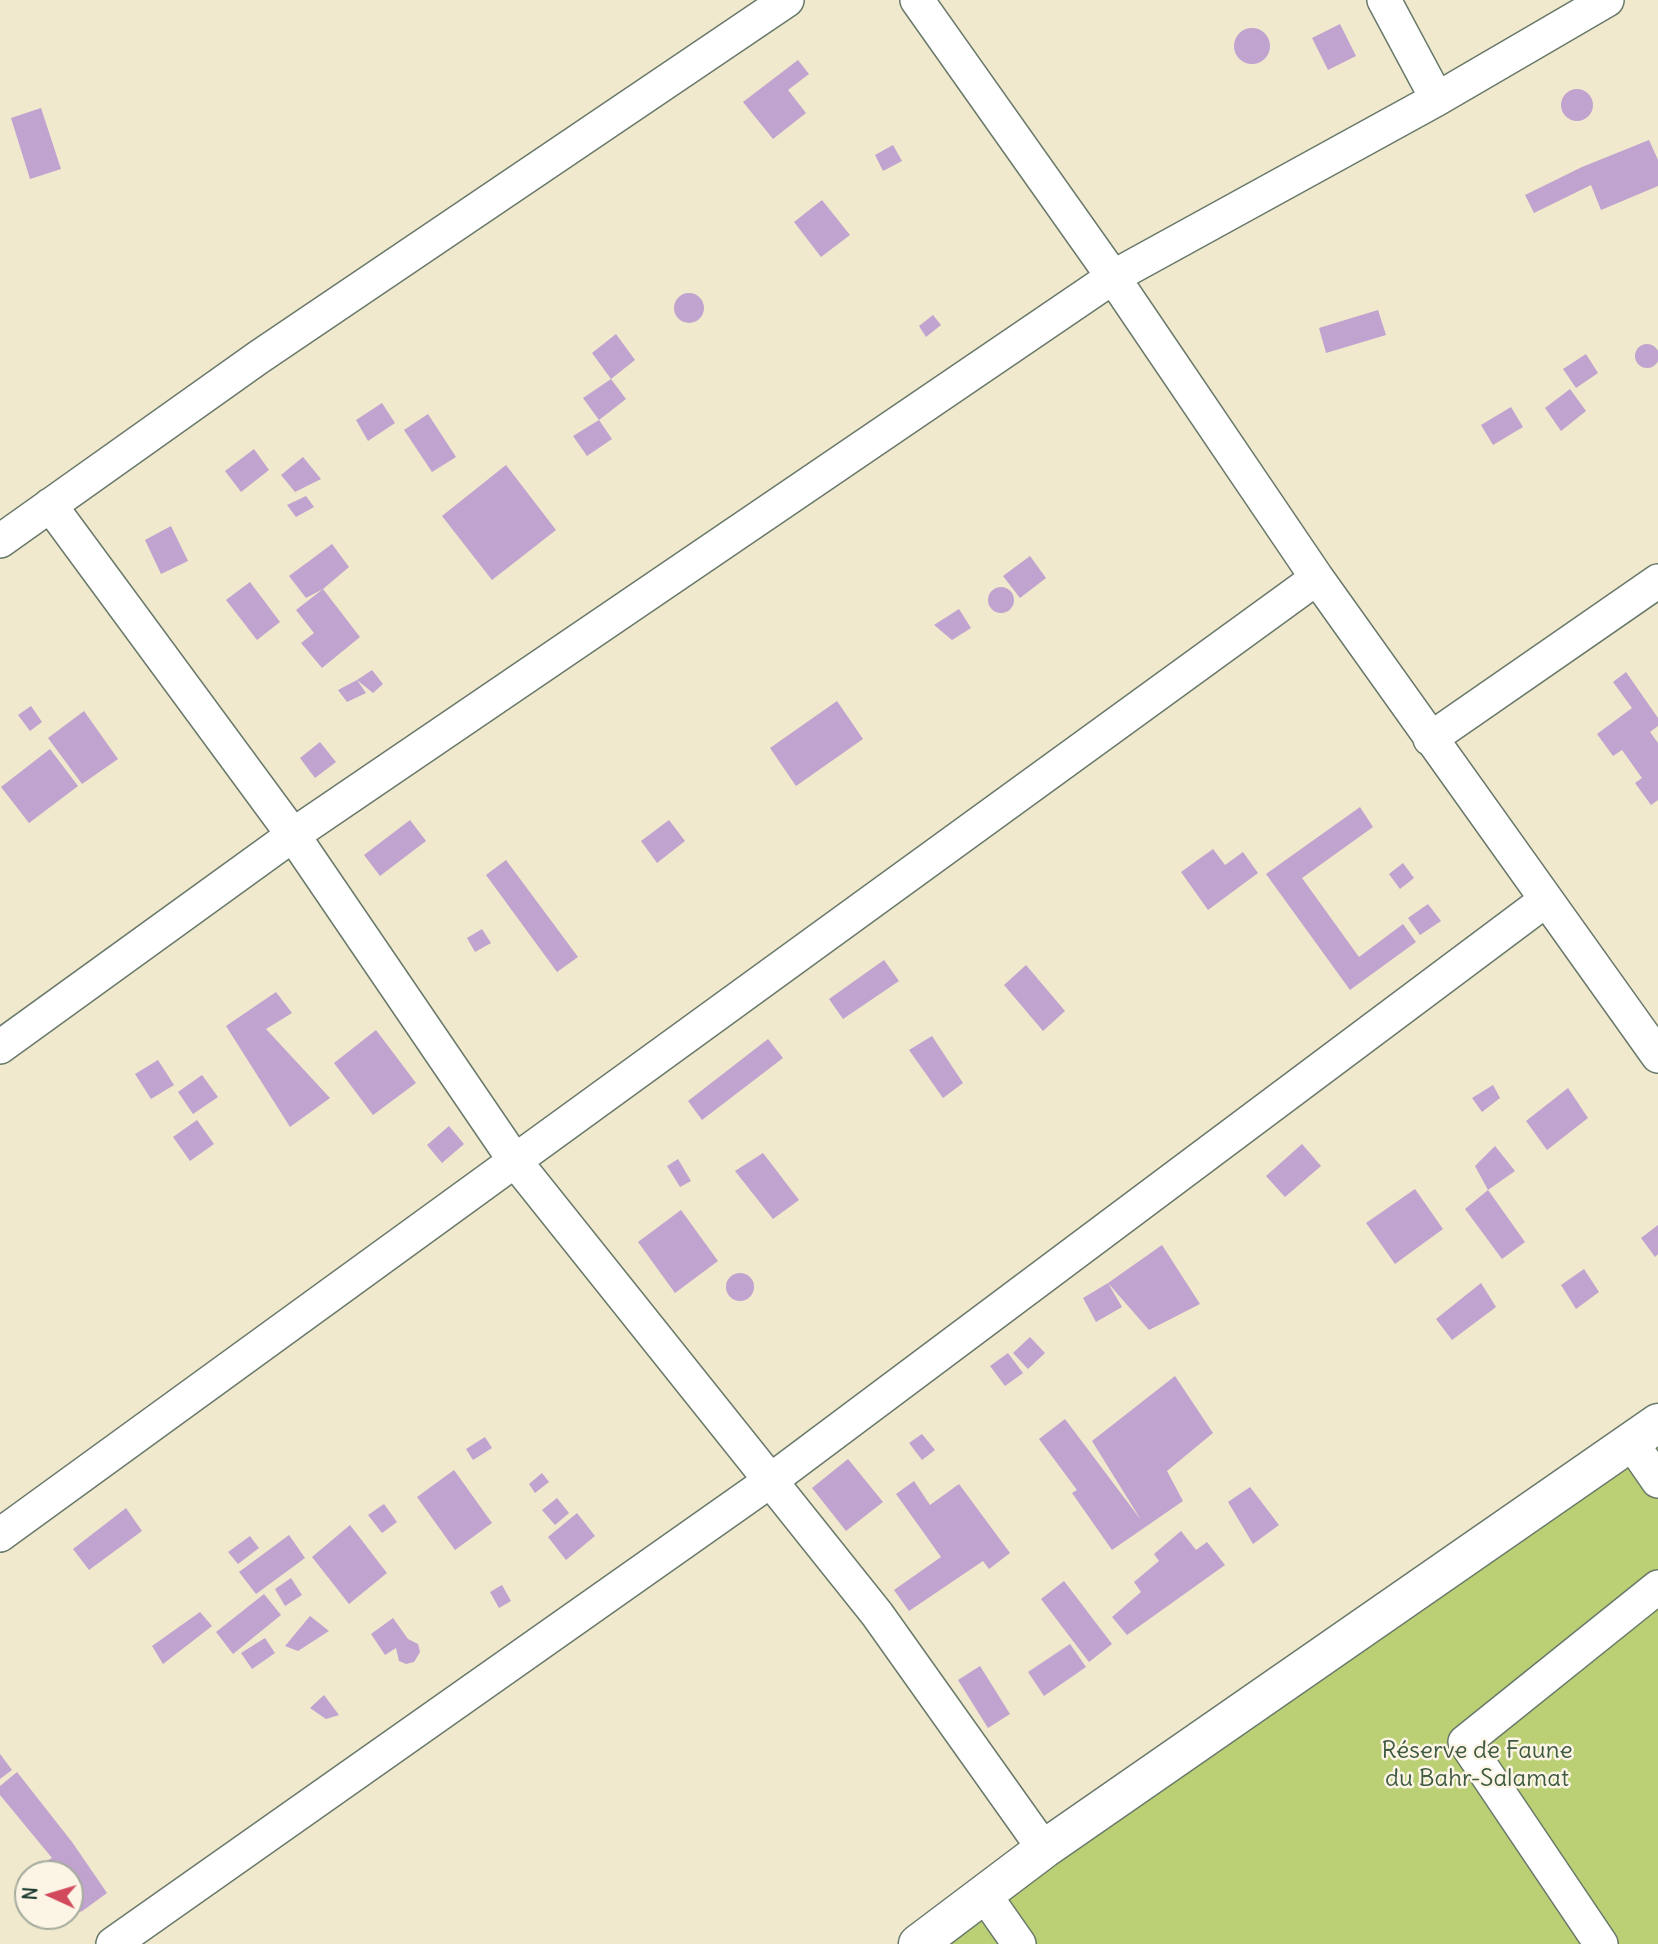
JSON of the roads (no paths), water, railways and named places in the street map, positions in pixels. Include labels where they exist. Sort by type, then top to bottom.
[{"type":"main road","points":[[918,1944],[1044,1849],[1644,1433]]},
{"type":"street","points":[[0,541],[259,357],[787,0]]},
{"type":"street","points":[[916,0],[1113,277],[1430,739],[1658,1056]]},
{"type":"street","points":[[1384,0],[1437,99]]},
{"type":"street","points":[[0,1046],[293,835],[1113,277],[1437,99],[1607,0]]},
{"type":"street","points":[[50,505],[293,835],[515,1161],[877,1614],[1044,1849]]},
{"type":"street","points":[[0,1535],[1317,578]]},
{"type":"street","points":[[1430,739],[1658,581]]},
{"type":"street","points":[[114,1944],[770,1481],[1546,900]]},
{"type":"street","points":[[1644,1433],[1658,1481]]},
{"type":"street","points":[[1601,1944],[1465,1742],[1658,1587]]},
{"type":"street","points":[[984,1894],[1019,1944]]},
{"type":"park label","name":"Réserve de Faune du Bahr-Salamat","points":[[1477,1765]]}]
